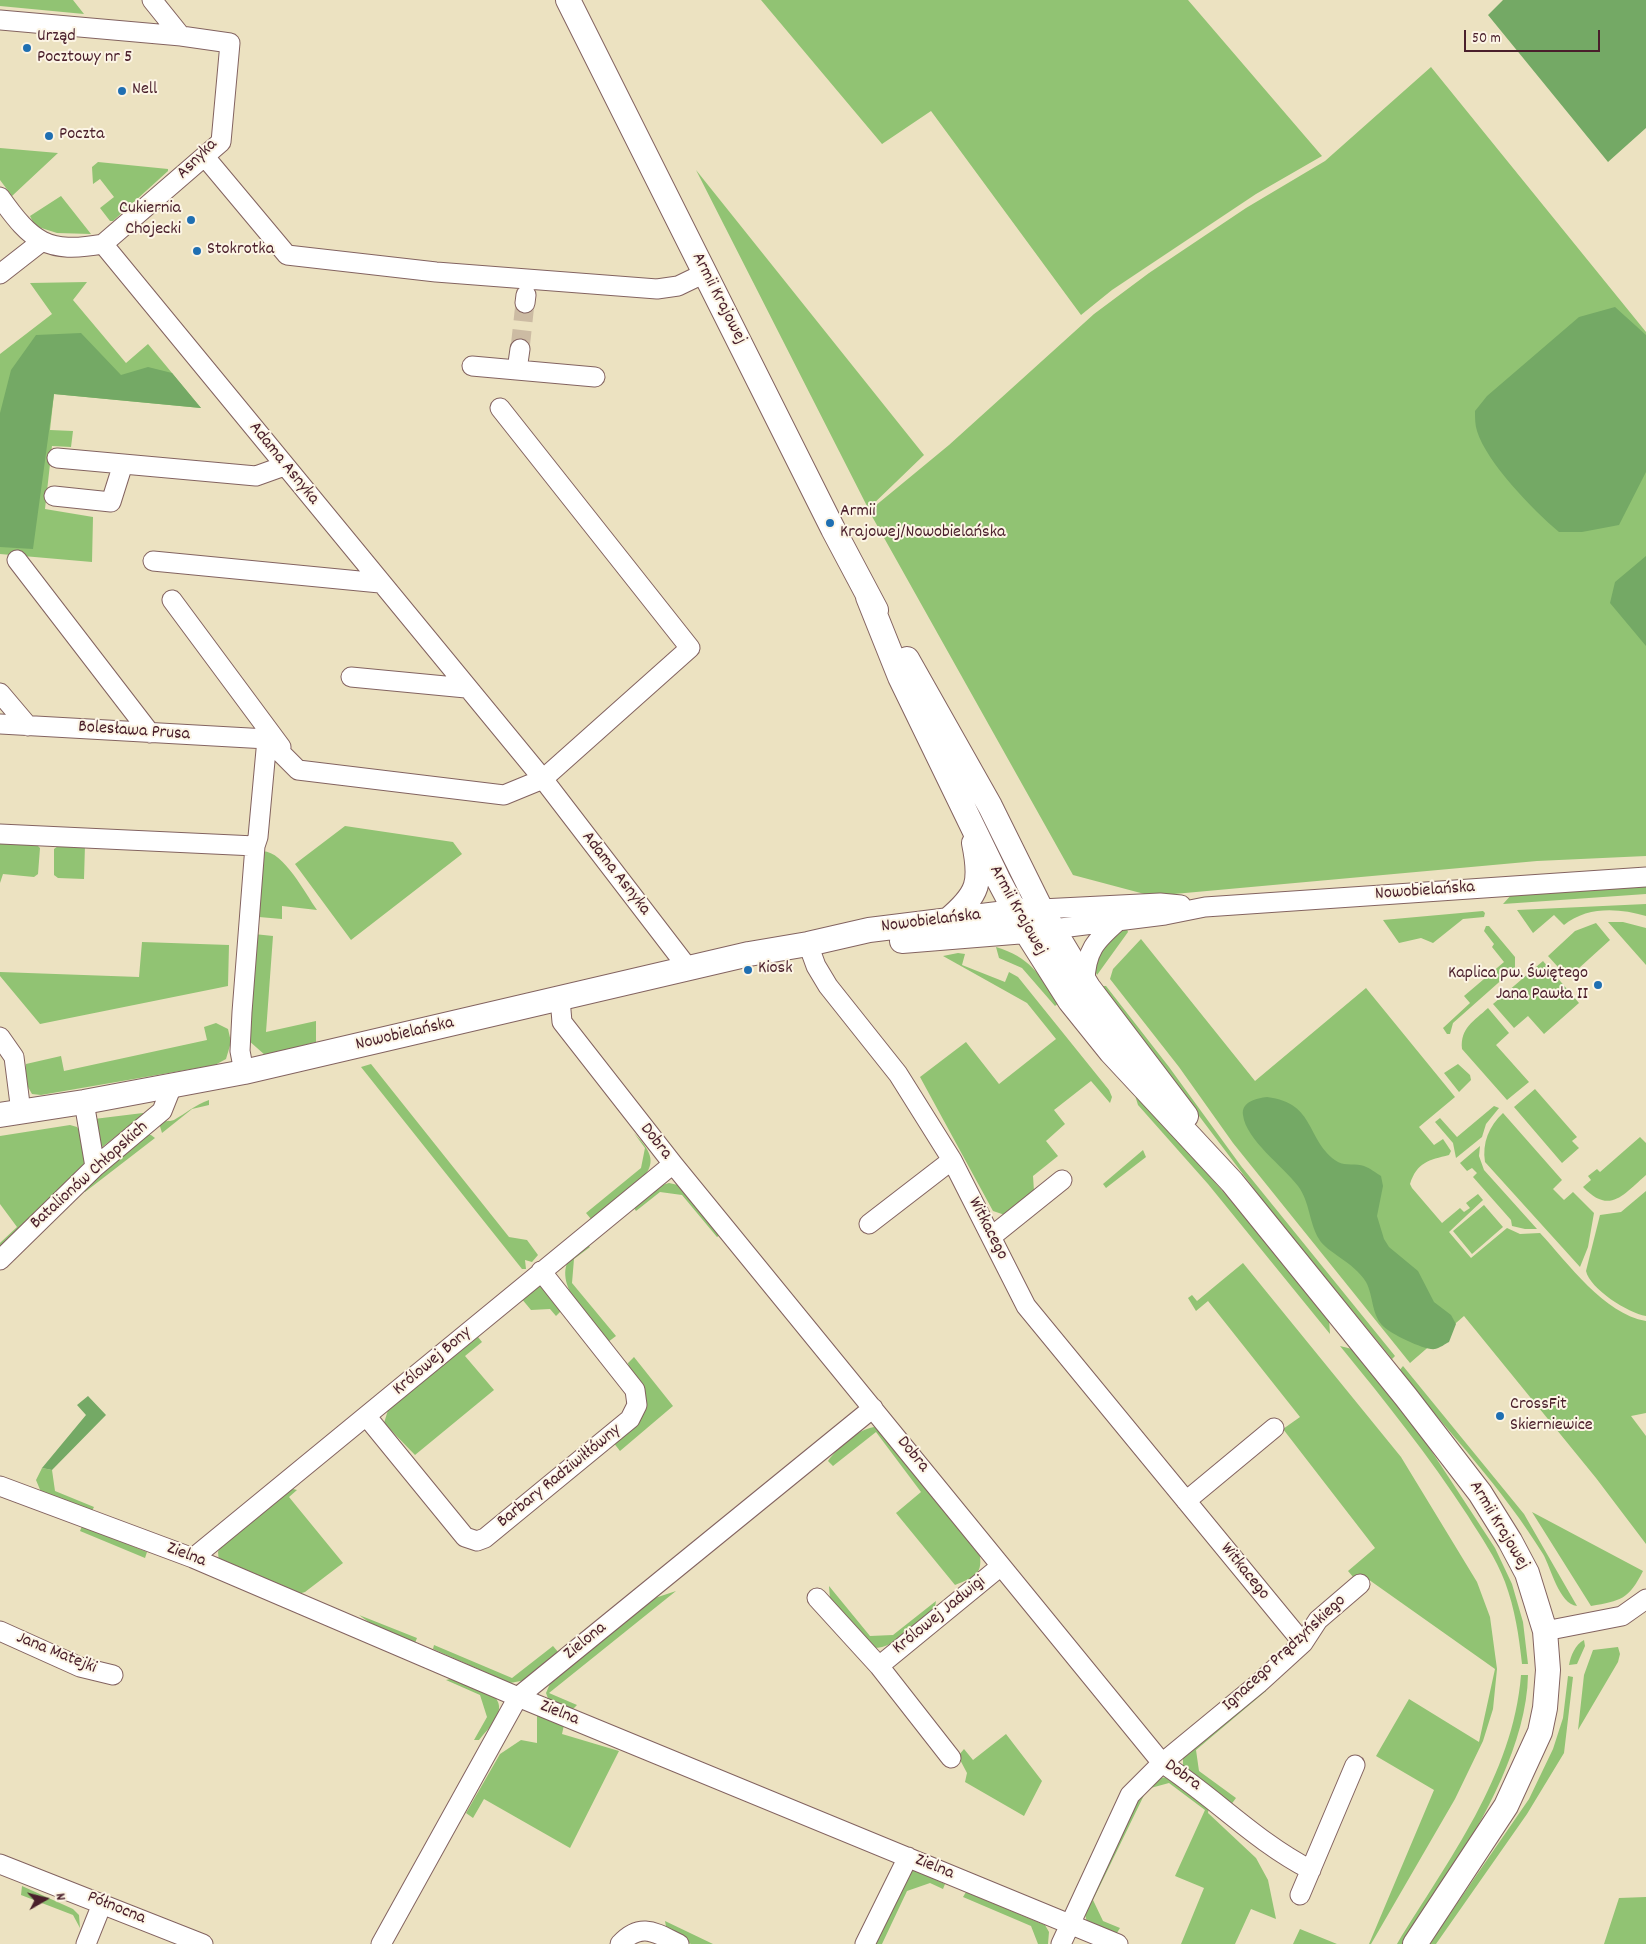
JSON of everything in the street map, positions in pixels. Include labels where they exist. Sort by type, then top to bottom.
[{"type":"street","points":[[152,0],[181,36]]},
{"type":"street","name":"Armii Krajowej","points":[[568,0],[868,597],[943,721],[990,806],[1041,909],[1084,981],[1169,1090],[1232,1182]]},
{"type":"street","points":[[0,20],[181,36]]},
{"type":"street","name":"Asnyka","points":[[103,244],[221,142],[230,44],[181,36]]},
{"type":"street","points":[[205,157],[287,255],[436,272],[657,290],[678,286],[705,273]]},
{"type":"street","points":[[0,197],[41,242],[66,248],[103,244]]},
{"type":"street","points":[[0,274],[41,242]]},
{"type":"street","name":"Adama Asnyka","points":[[103,244],[466,688],[543,779],[688,968]]},
{"type":"street","points":[[518,370],[520,349]]},
{"type":"street","points":[[472,366],[595,377]]},
{"type":"street","points":[[267,739],[298,770],[504,795],[543,779],[690,648],[500,408]]},
{"type":"street","points":[[57,458],[256,476],[284,466]]},
{"type":"street","points":[[54,496],[111,502],[123,464]]},
{"type":"street","points":[[17,560],[150,734]]},
{"type":"street","points":[[153,561],[380,583]]},
{"type":"street","name":"Armii Krajowej","points":[[868,597],[900,677],[1020,921],[1070,1001],[1112,1052],[1232,1182],[1440,1439],[1480,1493],[1510,1541],[1527,1573],[1545,1631],[1547,1692],[1540,1732],[1533,1751],[1506,1806],[1415,1944]]},
{"type":"street","points":[[172,600],[298,770]]},
{"type":"street","points":[[351,677],[466,688]]},
{"type":"street","points":[[0,692],[28,726]]},
{"type":"street","name":"Bolesława Prusa","points":[[0,724],[150,734],[267,739]]},
{"type":"street","points":[[244,1072],[240,1050],[241,1031],[255,846],[258,837],[267,739]]},
{"type":"street","points":[[948,920],[967,904],[976,886],[979,869],[968,816]]},
{"type":"street","points":[[0,834],[255,846]]},
{"type":"street","name":"Nowobielańska","points":[[10,1113],[84,1102],[244,1072],[749,954],[808,944],[870,930],[948,920],[1020,921],[1053,929],[1205,907],[1646,877]]},
{"type":"street","name":"Nowobielańska","points":[[808,944],[884,943],[1020,921],[1041,909],[1160,903],[1205,907]]},
{"type":"street","points":[[1084,981],[1086,960],[1105,932],[1118,921]]},
{"type":"street","name":"Witkacego","points":[[808,944],[816,966],[828,986],[898,1074],[952,1160],[1026,1306],[1303,1643]]},
{"type":"street","name":"Dobra","points":[[560,999],[562,1022],[672,1164],[1162,1763],[1194,1783],[1282,1856],[1311,1870]]},
{"type":"street","points":[[0,1036],[14,1057],[10,1113]]},
{"type":"street","name":"Batalionów Chłopskich","points":[[0,1260],[95,1167],[162,1111],[172,1086]]},
{"type":"street","points":[[84,1102],[95,1167]]},
{"type":"street","points":[[869,1224],[952,1160]]},
{"type":"street","name":"Królowej Bony","points":[[193,1558],[367,1417],[672,1164]]},
{"type":"street","points":[[992,1237],[1062,1180]]},
{"type":"street","name":"Barbary Radziwiłłówny","points":[[367,1417],[465,1537],[477,1541],[485,1538],[630,1420],[637,1405],[635,1390],[541,1271]]},
{"type":"street","name":"Zielona","points":[[381,1944],[518,1697],[873,1408]]},
{"type":"street","points":[[1186,1501],[1274,1428]]},
{"type":"street","name":"Zielna","points":[[0,1486],[193,1558],[518,1697],[1118,1944]]},
{"type":"street","name":"Królowej Jadwigi","points":[[879,1666],[1001,1566]]},
{"type":"street","name":"Ignacego Prądzyńskiego","points":[[1060,1944],[1130,1795],[1162,1763],[1258,1684],[1303,1643],[1318,1620],[1360,1584]]},
{"type":"street","name":"Królowej Jadwigi","points":[[817,1598],[879,1666],[951,1758]]},
{"type":"street","points":[[1545,1631],[1622,1616],[1646,1600]]},
{"type":"street","name":"Jana Matejki","points":[[0,1631],[80,1667],[113,1675]]},
{"type":"street","points":[[1300,1895],[1355,1765]]},
{"type":"street","points":[[865,1944],[908,1857]]},
{"type":"street","name":"Północna","points":[[0,1864],[203,1944]]},
{"type":"street","points":[[86,1944],[102,1904]]},
{"type":"street","points":[[620,1944],[634,1932],[642,1930],[654,1932],[678,1944]]},
{"type":"green space","points":[[0,0],[73,0],[84,14],[0,6]]},
{"type":"green space","points":[[761,0],[1188,0],[1322,156],[1256,194],[1112,290],[1081,315],[931,111],[882,144]]},
{"type":"green space","points":[[1503,0],[1646,0],[1646,128],[1608,162],[1488,15]]},
{"type":"green space","points":[[1431,67],[1646,332],[1646,856],[1537,861],[1152,896],[1073,875],[869,511],[949,445],[1094,314],[1149,273],[1246,208],[1325,161]]},
{"type":"green space","points":[[0,148],[58,153],[12,196],[0,180]]},
{"type":"green space","points":[[98,162],[168,169],[168,171],[113,221],[110,221],[100,208],[114,197],[100,179],[93,184],[92,167]]},
{"type":"green space","points":[[696,170],[924,455],[868,509],[868,508]]},
{"type":"green space","points":[[61,196],[91,234],[57,233],[35,226],[30,216]]},
{"type":"green space","points":[[87,282],[73,300],[126,363],[148,344],[201,408],[54,394],[50,430],[73,431],[71,447],[52,446],[45,509],[93,517],[92,562],[0,554],[0,354],[52,314],[30,283]]},
{"type":"green space","points":[[1615,307],[1646,335],[1646,472],[1619,525],[1582,532],[1559,532],[1524,499],[1490,457],[1477,431],[1475,411],[1487,396],[1579,317]]},
{"type":"green space","points":[[81,333],[121,375],[148,367],[172,373],[201,408],[54,394],[33,549],[0,547],[0,413],[11,370],[36,335]]},
{"type":"green space","points":[[1646,556],[1646,646],[1610,603],[1615,582]]},
{"type":"green space","points":[[345,826],[453,842],[462,854],[351,940],[295,864]]},
{"type":"green space","points":[[0,842],[37,845],[40,848],[38,874],[34,877],[3,874],[0,883]]},
{"type":"green space","points":[[62,843],[85,845],[84,879],[58,878],[54,875],[54,849]]},
{"type":"green space","points":[[263,851],[279,858],[293,874],[317,910],[282,906],[282,919],[259,917],[256,915]]},
{"type":"green space","points":[[1646,885],[1646,894],[1503,904],[1512,894]]},
{"type":"green space","points":[[1646,904],[1646,916],[1625,911],[1604,910],[1583,914],[1564,925],[1554,915],[1533,933],[1517,910]]},
{"type":"green space","points":[[1483,911],[1485,913],[1484,917],[1463,919],[1433,943],[1421,938],[1399,943],[1383,920]]},
{"type":"green space","points":[[1608,922],[1623,922],[1646,928],[1646,965]]},
{"type":"green space","points":[[1596,923],[1610,940],[1568,978],[1548,956],[1575,931]]},
{"type":"green space","points":[[1486,926],[1489,926],[1515,957],[1515,968],[1453,1023],[1450,1034],[1447,1034],[1443,1028],[1470,1003],[1464,996],[1504,962],[1492,947],[1494,944],[1484,931]]},
{"type":"green space","points":[[1127,929],[1128,932],[1097,975],[1095,960],[1098,953],[1107,941]]},
{"type":"green space","points":[[254,934],[273,936],[266,1032],[316,1021],[316,1042],[265,1055],[248,1040]]},
{"type":"green space","points":[[1141,939],[1255,1081],[1366,988],[1455,1097],[1419,1127],[1434,1145],[1443,1139],[1451,1151],[1449,1155],[1420,1166],[1410,1184],[1412,1188],[1442,1223],[1460,1208],[1464,1212],[1470,1208],[1466,1203],[1478,1194],[1483,1200],[1449,1232],[1471,1258],[1507,1228],[1520,1234],[1540,1233],[1601,1298],[1616,1309],[1646,1321],[1646,1413],[1631,1416],[1646,1436],[1646,1544],[1596,1478],[1464,1316],[1410,1363],[1233,1143],[1179,1067],[1110,979],[1113,969]]},
{"type":"green space","points":[[142,942],[229,945],[228,986],[40,1024],[0,976],[0,972],[139,977]]},
{"type":"green space","points":[[996,947],[1017,956],[1033,968],[1060,1002],[1055,1006],[1022,968],[999,958]]},
{"type":"green space","points":[[958,953],[965,954],[962,965],[1005,982],[1009,972],[1018,977],[1109,1090],[1112,1097],[1110,1103],[1091,1081],[1054,1110],[1065,1124],[1046,1141],[1058,1156],[1033,1176],[1034,1191],[1005,1215],[993,1211],[920,1077],[966,1042],[999,1084],[1056,1039],[1027,1003],[943,956]]},
{"type":"green space","points":[[1543,961],[1579,1003],[1544,1034],[1528,1016],[1514,1028],[1493,1004]]},
{"type":"green space","points":[[1101,986],[1106,986],[1169,1067],[1241,1166],[1395,1356],[1392,1359],[1267,1206]]},
{"type":"green space","points":[[1488,1008],[1509,1033],[1496,1045],[1529,1082],[1507,1100],[1462,1049],[1463,1036],[1469,1025]]},
{"type":"green space","points":[[216,1023],[228,1029],[231,1042],[226,1059],[215,1065],[41,1095],[32,1094],[24,1080],[26,1064],[61,1056],[64,1071],[207,1040],[204,1027]]},
{"type":"green space","points":[[371,1064],[509,1237],[527,1240],[538,1255],[532,1262],[525,1260],[526,1269],[522,1269],[361,1067]]},
{"type":"green space","points":[[1458,1064],[1470,1075],[1471,1080],[1459,1092],[1444,1073]]},
{"type":"green space","points":[[1133,1089],[1255,1228],[1329,1319],[1330,1334],[1208,1184],[1138,1105]]},
{"type":"green space","points":[[1535,1089],[1577,1137],[1572,1141],[1579,1148],[1562,1163],[1514,1107]]},
{"type":"green space","points":[[1267,1097],[1283,1101],[1295,1107],[1303,1115],[1320,1144],[1338,1162],[1364,1166],[1381,1176],[1383,1186],[1377,1216],[1384,1239],[1389,1247],[1418,1271],[1434,1302],[1451,1315],[1456,1324],[1449,1342],[1435,1349],[1424,1347],[1394,1334],[1380,1322],[1366,1282],[1355,1269],[1319,1239],[1302,1192],[1251,1134],[1243,1115],[1244,1107],[1254,1100]]},
{"type":"green space","points":[[209,1100],[209,1105],[192,1109],[162,1133],[159,1123],[174,1120],[195,1107]]},
{"type":"green space","points":[[1494,1106],[1499,1108],[1486,1124],[1482,1137],[1456,1158],[1453,1143],[1435,1122],[1440,1118],[1457,1137]]},
{"type":"green space","points":[[1503,1113],[1562,1180],[1553,1189],[1564,1200],[1573,1192],[1594,1213],[1588,1247],[1580,1267],[1485,1162],[1485,1148],[1490,1129]]},
{"type":"green space","points":[[144,1114],[101,1148],[94,1119]]},
{"type":"green space","points":[[70,1125],[77,1127],[82,1136],[85,1151],[84,1166],[0,1249],[0,1243],[17,1227],[0,1204],[0,1136]]},
{"type":"green space","points":[[634,1133],[649,1153],[649,1169],[645,1175],[591,1219],[586,1213],[641,1168],[645,1148]]},
{"type":"green space","points":[[143,1135],[151,1135],[155,1138],[85,1192],[83,1190]]},
{"type":"green space","points":[[1640,1137],[1646,1143],[1646,1175],[1623,1195],[1609,1201],[1601,1200],[1583,1187],[1591,1180],[1588,1176],[1597,1169],[1600,1172]]},
{"type":"green space","points":[[1480,1146],[1479,1156],[1484,1170],[1537,1229],[1512,1226],[1511,1220],[1473,1177],[1477,1173],[1472,1168],[1467,1171],[1460,1163]]},
{"type":"green space","points":[[1143,1150],[1146,1157],[1106,1188],[1103,1184]]},
{"type":"green space","points":[[669,1183],[678,1185],[720,1235],[717,1237],[682,1195],[660,1192],[636,1211],[634,1208],[659,1186]]},
{"type":"green space","points":[[1646,1191],[1646,1316],[1638,1314],[1611,1299],[1595,1285],[1586,1271],[1600,1215],[1621,1212]]},
{"type":"green space","points":[[1484,1205],[1503,1227],[1472,1254],[1453,1231]]},
{"type":"green space","points":[[586,1244],[590,1247],[574,1259],[572,1283],[616,1336],[608,1342],[576,1302],[569,1290],[566,1278],[566,1267],[571,1256]]},
{"type":"green space","points":[[1243,1263],[1401,1457],[1477,1582],[1490,1617],[1497,1669],[1493,1709],[1483,1741],[1455,1799],[1371,1944],[1369,1944],[1434,1790],[1376,1756],[1409,1699],[1479,1742],[1495,1669],[1365,1577],[1354,1578],[1348,1571],[1375,1548],[1283,1429],[1300,1417],[1208,1301],[1196,1311],[1188,1298],[1192,1295],[1197,1301]]},
{"type":"green space","points":[[541,1286],[561,1311],[556,1316],[550,1309],[531,1310],[521,1298],[533,1287]]},
{"type":"green space","points":[[478,1337],[482,1342],[465,1356],[494,1390],[415,1455],[384,1423],[388,1410]]},
{"type":"green space","points":[[1340,1346],[1352,1349],[1421,1435],[1495,1548],[1512,1584],[1523,1622],[1528,1664],[1522,1664],[1511,1602],[1505,1582],[1488,1548],[1422,1450]]},
{"type":"green space","points":[[634,1357],[673,1406],[620,1451],[613,1442],[636,1423],[644,1410],[644,1403],[628,1363]]},
{"type":"green space","points":[[1403,1366],[1524,1514],[1577,1606],[1571,1604],[1560,1592],[1543,1554],[1511,1506],[1399,1371]]},
{"type":"green space","points":[[88,1396],[106,1415],[52,1470],[42,1468],[86,1415],[77,1405]]},
{"type":"green space","points":[[874,1427],[881,1430],[979,1551],[979,1570],[973,1577],[955,1585],[896,1513],[921,1492],[876,1432],[833,1466],[828,1461],[848,1440]]},
{"type":"green space","points":[[42,1468],[52,1470],[55,1491],[94,1507],[92,1511],[41,1492],[36,1480]]},
{"type":"green space","points":[[289,1490],[297,1490],[289,1497],[343,1563],[305,1592],[295,1595],[219,1562],[218,1552],[221,1544]]},
{"type":"green space","points":[[1532,1512],[1643,1571],[1633,1588],[1617,1600],[1591,1606]]},
{"type":"green space","points":[[82,1526],[147,1552],[145,1558],[80,1531]]},
{"type":"green space","points":[[829,1586],[870,1636],[893,1635],[936,1601],[935,1607],[898,1640],[881,1647],[872,1648],[830,1599]]},
{"type":"green space","points":[[676,1591],[549,1693],[577,1705],[571,1711],[549,1701],[546,1693],[551,1681],[652,1599]]},
{"type":"green space","points":[[359,1615],[417,1638],[415,1643],[377,1628]]},
{"type":"green space","points":[[1584,1640],[1585,1646],[1577,1664],[1569,1665],[1574,1651]]},
{"type":"green space","points":[[434,1645],[512,1678],[553,1646],[559,1653],[526,1680],[510,1683],[433,1649]]},
{"type":"green space","points":[[1618,1647],[1620,1654],[1618,1662],[1578,1730],[1584,1675],[1593,1650]]},
{"type":"green space","points":[[1521,1675],[1528,1675],[1526,1701],[1512,1753],[1501,1779],[1476,1830],[1449,1875],[1402,1944],[1397,1944],[1457,1849],[1492,1782],[1505,1748],[1515,1712]]},
{"type":"green space","points":[[1568,1676],[1573,1677],[1564,1753],[1527,1814],[1436,1944],[1429,1944],[1529,1799],[1553,1749],[1563,1718]]},
{"type":"green space","points":[[450,1679],[483,1689],[497,1699],[499,1706],[497,1717],[479,1740],[474,1740],[487,1717],[480,1695],[446,1680]]},
{"type":"green space","points":[[1261,1690],[1266,1691],[1196,1750],[1199,1771],[1236,1798],[1230,1806],[1183,1769],[1183,1755]]},
{"type":"green space","points":[[537,1713],[564,1725],[562,1734],[619,1751],[570,1848],[484,1799],[473,1818],[466,1813],[500,1754],[521,1740],[537,1743]]},
{"type":"green space","points":[[1006,1734],[1042,1781],[1024,1816],[965,1782],[967,1773],[958,1756],[964,1749],[973,1760]]},
{"type":"green space","points":[[1167,1777],[1209,1806],[1208,1813],[1256,1858],[1268,1880],[1276,1919],[1251,1909],[1235,1944],[1181,1944],[1204,1888],[1175,1876],[1205,1810],[1169,1783],[1147,1789],[1093,1900],[1103,1921],[1120,1928],[1115,1936],[1088,1925],[1085,1915],[1086,1904],[1132,1806],[1154,1779]]},
{"type":"green space","points":[[914,1870],[945,1884],[943,1889],[930,1883],[907,1891],[882,1944],[872,1944],[910,1871]]},
{"type":"green space","points":[[22,1886],[73,1909],[79,1915],[80,1928],[73,1915],[21,1895]]},
{"type":"green space","points":[[966,1892],[1045,1925],[1049,1932],[1048,1944],[1038,1944],[1031,1926],[963,1897]]},
{"type":"green space","points":[[1646,1897],[1646,1944],[1604,1944],[1619,1898]]},
{"type":"green space","points":[[665,1921],[713,1944],[691,1944],[667,1932]]},
{"type":"green space","points":[[1300,1929],[1337,1944],[1293,1944]]},
{"type":"tunnel","points":[[520,349],[525,303]]},
{"type":"place","name":"Urząd Pocztowy nr 5","points":[[27,48]]},
{"type":"place","name":"Nell","points":[[122,91]]},
{"type":"place","name":"Poczta","points":[[49,136]]},
{"type":"place","name":"Cukiernia Chojecki","points":[[191,220]]},
{"type":"place","name":"Stokrotka","points":[[197,251]]},
{"type":"place","name":"Armii Krajowej/Nowobielańska","points":[[830,523]]},
{"type":"place","name":"Kiosk","points":[[748,970]]},
{"type":"place","name":"Kaplica pw. Świętego Jana Pawła II","points":[[1598,985]]},
{"type":"place","name":"CrossFit Skierniewice","points":[[1500,1416]]}]
